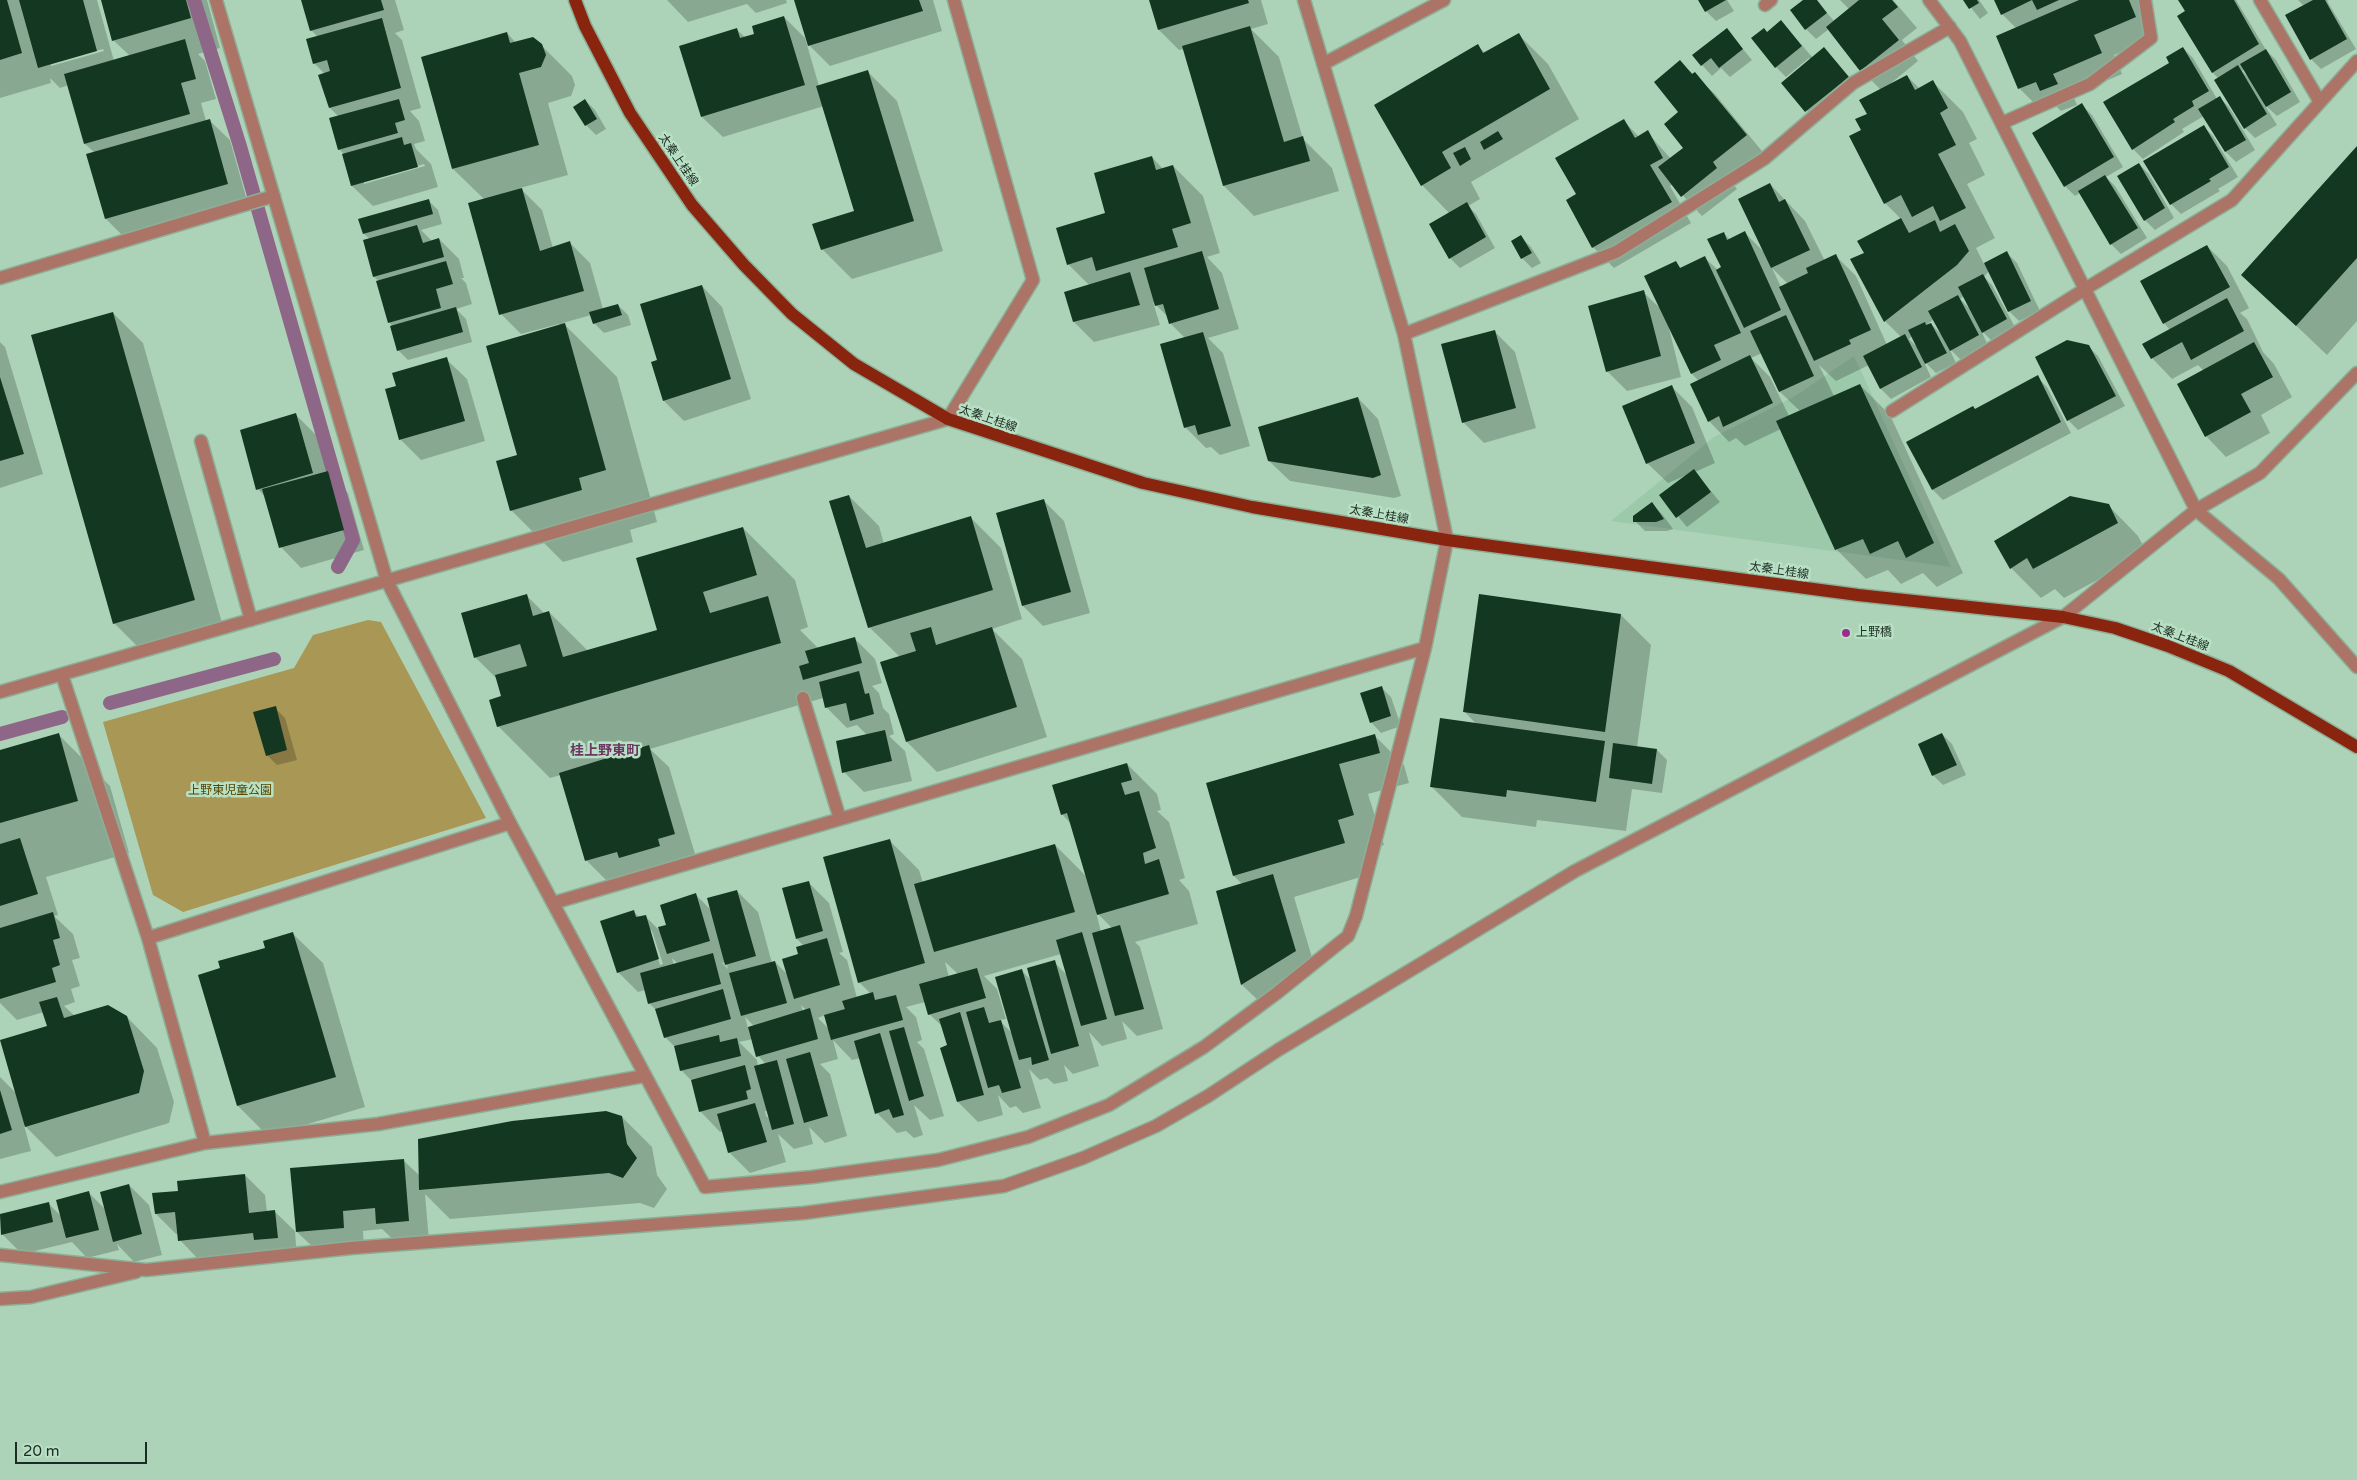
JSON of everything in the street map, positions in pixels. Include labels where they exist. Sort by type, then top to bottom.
[{"type":"main road","name":"太秦上桂線","points":[[575,0],[585,26],[630,113],[692,205],[744,265],[792,314],[854,364],[948,419],[1143,483],[1252,507],[1447,540],[1858,596],[2063,617],[2115,628],[2168,646],[2229,671],[2357,747]]},
{"type":"street","points":[[216,0],[387,581],[510,822],[705,1187],[812,1177],[938,1160],[1028,1137],[1109,1105],[1204,1047],[1348,936],[1356,916],[1426,648],[1447,540],[1404,334],[1304,0]]},
{"type":"street","points":[[0,692],[948,419],[1033,280],[954,0]]},
{"type":"street","points":[[1323,64],[1444,0]]},
{"type":"street","points":[[1929,0],[1960,40],[2196,510],[2279,580],[2357,667]]},
{"type":"street","points":[[2002,123],[2090,84],[2151,38],[2145,0]]},
{"type":"street","points":[[2260,0],[2320,102]]},
{"type":"street","points":[[1404,334],[1616,252],[1764,159],[1854,83],[1950,27]]},
{"type":"street","points":[[1892,411],[2085,289],[2232,200],[2357,61]]},
{"type":"street","points":[[0,278],[274,196]]},
{"type":"street","points":[[0,1299],[31,1297],[146,1270],[351,1248],[804,1213],[1004,1186],[1083,1158],[1156,1126],[1208,1096],[1278,1050],[1395,978],[1575,871],[2063,617],[2196,510],[2260,473],[2357,372]]},
{"type":"street","points":[[201,442],[251,620]]},
{"type":"street","points":[[553,903],[1426,648]]},
{"type":"street","points":[[62,675],[148,938],[206,1143]]},
{"type":"street","points":[[803,698],[840,819]]},
{"type":"street","points":[[148,938],[510,822]]},
{"type":"street","points":[[0,1192],[206,1143],[378,1124],[644,1076]]},
{"type":"street","points":[[0,1256],[146,1270]]},
{"type":"shaded area","points":[[1854,356],[1951,567],[1611,521],[1714,437],[1795,396]]},
{"type":"green space","name":"上野東児童公園","points":[[368,620],[381,622],[486,818],[183,912],[153,895],[103,722],[294,668],[313,635]]},
{"type":"building","points":[[0,0],[7,0],[22,53],[0,60]]},
{"type":"building","points":[[19,0],[83,0],[97,51],[38,68]]},
{"type":"building","points":[[101,0],[186,0],[191,18],[112,41]]},
{"type":"building","points":[[301,0],[381,0],[384,10],[310,31]]},
{"type":"building","points":[[794,0],[919,0],[923,11],[808,46]]},
{"type":"building","points":[[1149,0],[1248,0],[1249,3],[1158,30]]},
{"type":"building","points":[[1698,0],[1726,0],[1705,12]]},
{"type":"building","points":[[1803,0],[1817,0],[1827,13],[1805,30],[1790,10]]},
{"type":"building","points":[[1859,0],[1892,0],[1898,7],[1882,19],[1899,40],[1860,71],[1826,27]]},
{"type":"building","points":[[1963,0],[1977,0],[1979,3],[1969,9]]},
{"type":"building","points":[[1994,0],[2032,0],[2001,15]]},
{"type":"building","points":[[2032,0],[2059,0],[2037,10]]},
{"type":"building","points":[[2079,0],[2129,0],[2136,17],[2094,35],[2102,53],[2053,74],[2058,84],[2040,91],[2036,82],[2018,89],[1996,36]]},
{"type":"building","points":[[2178,0],[2234,0],[2259,44],[2212,73],[2177,16],[2185,11]]},
{"type":"building","points":[[2313,0],[2325,0],[2347,39],[2310,60],[2285,15]]},
{"type":"building","points":[[784,16],[805,85],[701,117],[679,46],[737,28],[740,38],[754,34],[752,26]]},
{"type":"building","points":[[382,18],[401,88],[329,108],[318,75],[330,71],[327,60],[313,64],[306,39]]},
{"type":"building","points":[[1781,20],[1802,46],[1775,68],[1751,38],[1764,28],[1767,32]]},
{"type":"building","points":[[1250,26],[1284,142],[1303,136],[1310,161],[1223,186],[1182,46]]},
{"type":"building","points":[[1727,28],[1743,49],[1719,68],[1711,58],[1701,66],[1692,55]]},
{"type":"building","points":[[507,32],[510,43],[533,37],[542,44],[546,55],[541,67],[519,73],[539,145],[452,169],[421,57]]},
{"type":"building","points":[[1519,33],[1550,89],[1442,152],[1451,168],[1421,186],[1374,105],[1478,44],[1483,53]]},
{"type":"building","points":[[185,39],[196,79],[181,83],[190,114],[84,144],[64,74]]},
{"type":"building","points":[[1824,47],[1849,77],[1805,112],[1781,83]]},
{"type":"building","points":[[2183,47],[2209,91],[2192,101],[2194,106],[2173,119],[2175,122],[2132,150],[2103,102],[2169,63],[2166,57]]},
{"type":"building","points":[[2266,49],[2291,92],[2266,107],[2240,64]]},
{"type":"building","points":[[1680,60],[1692,74],[1695,72],[1747,135],[1713,162],[1717,168],[1681,197],[1658,167],[1683,148],[1664,124],[1678,112],[1654,82]]},
{"type":"building","points":[[2238,65],[2267,114],[2244,129],[2214,80]]},
{"type":"building","points":[[868,70],[914,221],[821,250],[812,224],[854,211],[816,86]]},
{"type":"building","points":[[1907,75],[1915,90],[1933,80],[1948,108],[1940,113],[1956,145],[1938,154],[1966,208],[1940,221],[1933,206],[1912,217],[1901,195],[1884,204],[1849,136],[1861,130],[1855,119],[1867,114],[1859,100]]},
{"type":"building","points":[[2220,96],[2246,140],[2225,152],[2198,109]]},
{"type":"building","points":[[399,99],[405,120],[395,123],[398,133],[338,150],[329,118]]},
{"type":"building","points":[[585,99],[597,119],[585,126],[573,107]]},
{"type":"building","points":[[2082,103],[2114,157],[2064,187],[2032,133]]},
{"type":"building","points":[[210,119],[228,184],[105,219],[86,154]]},
{"type":"building","points":[[1624,119],[1635,138],[1648,130],[1663,158],[1650,165],[1672,202],[1592,248],[1566,200],[1576,194],[1555,158]]},
{"type":"building","points":[[2204,125],[2229,167],[2209,179],[2211,181],[2170,205],[2143,161]]},
{"type":"building","points":[[1498,131],[1503,139],[1484,150],[1480,142]]},
{"type":"building","points":[[402,137],[404,145],[411,143],[418,167],[351,186],[342,154]]},
{"type":"building","points":[[2357,146],[2357,258],[2296,326],[2241,275]]},
{"type":"building","points":[[1465,147],[1471,159],[1460,166],[1453,153]]},
{"type":"building","points":[[1152,156],[1156,170],[1173,165],[1191,223],[1172,229],[1178,247],[1096,271],[1092,257],[1067,265],[1056,228],[1105,213],[1094,173]]},
{"type":"building","points":[[2139,163],[2165,208],[2144,221],[2117,176]]},
{"type":"building","points":[[2105,175],[2138,228],[2110,245],[2078,191]]},
{"type":"building","points":[[1770,183],[1779,202],[1785,199],[1810,250],[1771,268],[1738,199]]},
{"type":"building","points":[[522,188],[540,251],[570,241],[584,291],[499,315],[468,203]]},
{"type":"building","points":[[429,199],[433,214],[363,234],[358,219]]},
{"type":"building","points":[[1467,202],[1486,237],[1449,259],[1429,224]]},
{"type":"building","points":[[1901,218],[1909,233],[1935,220],[1940,232],[1955,224],[1969,251],[1957,265],[1884,322],[1850,259],[1864,253],[1857,241]]},
{"type":"building","points":[[417,225],[423,243],[439,238],[444,257],[373,277],[363,240]]},
{"type":"building","points":[[1745,231],[1781,310],[1744,328],[1716,270],[1721,267],[1707,239],[1724,232],[1727,240]]},
{"type":"building","points":[[1521,235],[1532,253],[1521,259],[1511,241]]},
{"type":"building","points":[[2207,245],[2230,287],[2163,324],[2140,281]]},
{"type":"building","points":[[1202,251],[1219,309],[1169,324],[1163,304],[1155,306],[1144,268]]},
{"type":"building","points":[[2007,251],[2031,301],[2008,312],[1984,263]]},
{"type":"building","points":[[1836,254],[1871,330],[1849,340],[1851,344],[1814,361],[1779,287],[1808,273],[1806,268]]},
{"type":"building","points":[[1705,256],[1741,333],[1714,345],[1721,360],[1691,374],[1644,276],[1676,261],[1680,268]]},
{"type":"building","points":[[446,261],[453,284],[436,289],[441,308],[388,323],[376,281]]},
{"type":"building","points":[[1130,272],[1140,305],[1073,322],[1064,292]]},
{"type":"building","points":[[1983,274],[2007,319],[1982,333],[1958,287]]},
{"type":"building","points":[[702,285],[731,379],[663,401],[651,362],[657,360],[640,304]]},
{"type":"building","points":[[1644,290],[1661,356],[1606,372],[1588,306]]},
{"type":"building","points":[[1958,295],[1979,335],[1950,351],[1928,311]]},
{"type":"building","points":[[2227,298],[2244,331],[2191,360],[2182,342],[2151,359],[2142,344]]},
{"type":"building","points":[[618,304],[622,315],[593,324],[589,312]]},
{"type":"building","points":[[456,307],[463,332],[397,351],[390,326]]},
{"type":"building","points":[[113,312],[195,600],[113,624],[31,335]]},
{"type":"building","points":[[1786,315],[1814,376],[1779,392],[1750,331]]},
{"type":"building","points":[[1925,322],[1926,325],[1931,323],[1947,353],[1925,364],[1908,330]]},
{"type":"building","points":[[565,323],[606,470],[579,478],[582,490],[510,511],[496,461],[517,455],[486,346]]},
{"type":"building","points":[[1495,330],[1516,408],[1462,423],[1441,344]]},
{"type":"building","points":[[1203,332],[1231,426],[1198,435],[1195,425],[1184,428],[1160,344]]},
{"type":"building","points":[[1905,334],[1922,367],[1880,389],[1863,356]]},
{"type":"building","points":[[2067,340],[2089,345],[2116,396],[2067,421],[2035,357]]},
{"type":"building","points":[[2254,342],[2273,377],[2241,394],[2251,412],[2205,437],[2177,384]]},
{"type":"building","points":[[1750,355],[1773,403],[1723,427],[1719,416],[1708,422],[1690,384]]},
{"type":"building","points":[[447,357],[465,421],[399,440],[385,389],[396,386],[392,373]]},
{"type":"building","points":[[2038,375],[2061,422],[1932,490],[1906,442],[1973,406],[1975,409]]},
{"type":"building","points":[[0,377],[24,454],[0,461]]},
{"type":"building","points":[[1860,384],[1934,543],[1906,558],[1898,541],[1870,554],[1863,539],[1835,550],[1776,421]]},
{"type":"building","points":[[1672,385],[1695,443],[1646,464],[1622,406]]},
{"type":"building","points":[[1358,397],[1381,475],[1373,478],[1268,461],[1258,427]]},
{"type":"building","points":[[296,413],[313,473],[256,490],[240,430]]},
{"type":"building","points":[[1694,469],[1711,492],[1676,518],[1659,495]]},
{"type":"building","points":[[328,471],[344,530],[279,548],[262,489]]},
{"type":"building","points":[[849,495],[866,548],[971,516],[993,590],[868,628],[829,501]]},
{"type":"building","points":[[2070,496],[2109,504],[2118,523],[2033,569],[2027,558],[2010,569],[1994,541]]},
{"type":"building","points":[[1044,499],[1071,592],[1022,606],[996,513]]},
{"type":"building","points":[[1652,502],[1664,519],[1656,522],[1633,522],[1633,516]]},
{"type":"building","points":[[743,527],[757,575],[703,592],[710,613],[768,596],[781,643],[497,727],[489,700],[501,696],[495,675],[527,666],[520,644],[474,658],[461,613],[527,594],[533,616],[549,611],[563,657],[657,630],[636,558]]},
{"type":"building","points":[[1479,594],[1621,614],[1605,732],[1463,712]]},
{"type":"building","points":[[931,627],[936,645],[992,627],[1017,707],[906,742],[880,662],[916,651],[910,633]]},
{"type":"building","points":[[855,637],[862,663],[803,680],[799,666],[809,663],[805,651]]},
{"type":"building","points":[[859,671],[865,694],[869,693],[874,714],[850,721],[846,703],[825,708],[819,682]]},
{"type":"building","points":[[1382,686],[1391,716],[1370,723],[1360,693]]},
{"type":"building","points":[[276,706],[287,750],[266,756],[253,712]]},
{"type":"building","points":[[1440,718],[1605,741],[1596,802],[1507,790],[1506,797],[1430,787]]},
{"type":"building","points":[[885,730],[892,761],[842,773],[836,741]]},
{"type":"building","points":[[59,733],[78,801],[0,823],[0,750]]},
{"type":"building","points":[[1942,733],[1957,765],[1932,776],[1918,744]]},
{"type":"building","points":[[1375,734],[1380,753],[1339,764],[1354,815],[1338,820],[1345,843],[1233,876],[1206,783]]},
{"type":"building","points":[[1613,743],[1657,749],[1652,784],[1609,778]]},
{"type":"building","points":[[649,745],[675,834],[658,839],[660,846],[619,858],[617,852],[585,861],[559,773]]},
{"type":"building","points":[[1127,763],[1132,780],[1121,783],[1125,795],[1139,791],[1156,848],[1143,853],[1145,864],[1159,859],[1169,894],[1097,915],[1067,813],[1061,815],[1052,785]]},
{"type":"building","points":[[20,838],[38,894],[0,906],[0,844]]},
{"type":"building","points":[[890,839],[925,963],[858,983],[823,857]]},
{"type":"building","points":[[1055,844],[1075,912],[934,952],[914,884]]},
{"type":"building","points":[[1273,874],[1296,951],[1241,985],[1216,891]]},
{"type":"building","points":[[809,881],[823,931],[796,939],[782,888]]},
{"type":"building","points":[[737,890],[756,956],[725,965],[707,898]]},
{"type":"building","points":[[696,893],[710,941],[667,954],[658,927],[666,925],[660,905]]},
{"type":"building","points":[[634,910],[636,917],[646,915],[659,959],[617,973],[600,921]]},
{"type":"building","points":[[53,912],[60,938],[53,940],[60,965],[52,968],[56,982],[0,999],[0,928]]},
{"type":"building","points":[[1120,925],[1144,1009],[1115,1016],[1092,933]]},
{"type":"building","points":[[293,932],[336,1077],[237,1106],[198,975],[220,968],[218,961],[265,948],[263,941]]},
{"type":"building","points":[[1082,932],[1107,1019],[1081,1026],[1056,940]]},
{"type":"building","points":[[827,938],[840,985],[794,999],[782,959],[798,954],[796,947]]},
{"type":"building","points":[[713,953],[721,984],[648,1004],[640,973]]},
{"type":"building","points":[[1055,960],[1079,1046],[1051,1054],[1027,968]]},
{"type":"building","points":[[775,961],[787,1003],[741,1016],[729,973]]},
{"type":"building","points":[[977,968],[986,998],[928,1015],[919,984]]},
{"type":"building","points":[[1022,969],[1049,1060],[1032,1065],[1031,1057],[1019,1060],[995,977]]},
{"type":"building","points":[[723,989],[731,1019],[664,1038],[655,1009]]},
{"type":"building","points":[[873,992],[875,1000],[896,995],[903,1020],[831,1040],[824,1015],[845,1009],[842,1001]]},
{"type":"building","points":[[57,997],[64,1018],[108,1005],[127,1016],[144,1071],[139,1093],[25,1127],[0,1040],[47,1026],[39,1002]]},
{"type":"building","points":[[984,1007],[989,1023],[1001,1020],[1021,1088],[1002,1093],[999,1085],[988,1088],[966,1012]]},
{"type":"building","points":[[810,1008],[818,1039],[756,1057],[748,1027]]},
{"type":"building","points":[[960,1012],[984,1095],[957,1102],[940,1048],[947,1045],[939,1019]]},
{"type":"building","points":[[904,1027],[924,1096],[909,1101],[889,1031]]},
{"type":"building","points":[[880,1033],[904,1115],[893,1118],[889,1109],[875,1114],[854,1041]]},
{"type":"building","points":[[719,1035],[720,1042],[737,1038],[741,1056],[680,1071],[674,1046]]},
{"type":"building","points":[[810,1052],[828,1116],[804,1123],[786,1059]]},
{"type":"building","points":[[777,1060],[794,1124],[772,1130],[754,1066]]},
{"type":"building","points":[[745,1065],[751,1089],[746,1091],[748,1099],[699,1112],[691,1080]]},
{"type":"building","points":[[0,1090],[12,1130],[0,1134]]},
{"type":"building","points":[[755,1103],[767,1142],[728,1153],[717,1114]]},
{"type":"building","points":[[606,1111],[622,1116],[627,1144],[637,1158],[623,1178],[609,1173],[419,1190],[418,1139],[512,1121]]},
{"type":"building","points":[[404,1159],[409,1221],[376,1224],[375,1208],[343,1211],[344,1228],[296,1232],[290,1168]]},
{"type":"building","points":[[245,1174],[249,1213],[275,1210],[278,1238],[254,1240],[253,1233],[178,1241],[175,1212],[155,1214],[152,1193],[178,1191],[177,1181]]},
{"type":"building","points":[[129,1184],[142,1234],[113,1242],[100,1192]]},
{"type":"building","points":[[89,1191],[99,1230],[66,1238],[56,1200]]},
{"type":"building","points":[[49,1202],[53,1222],[1,1235],[0,1214]]},
{"type":"waterway","points":[[194,0],[239,143],[353,540],[338,567]]},
{"type":"waterway","points":[[110,703],[274,659]]},
{"type":"waterway","points":[[0,734],[62,717]]},
{"type":"place","name":"上野橋","points":[[1846,633]]},
{"type":"district","name":"桂上野東町","points":[[605,751]]}]
